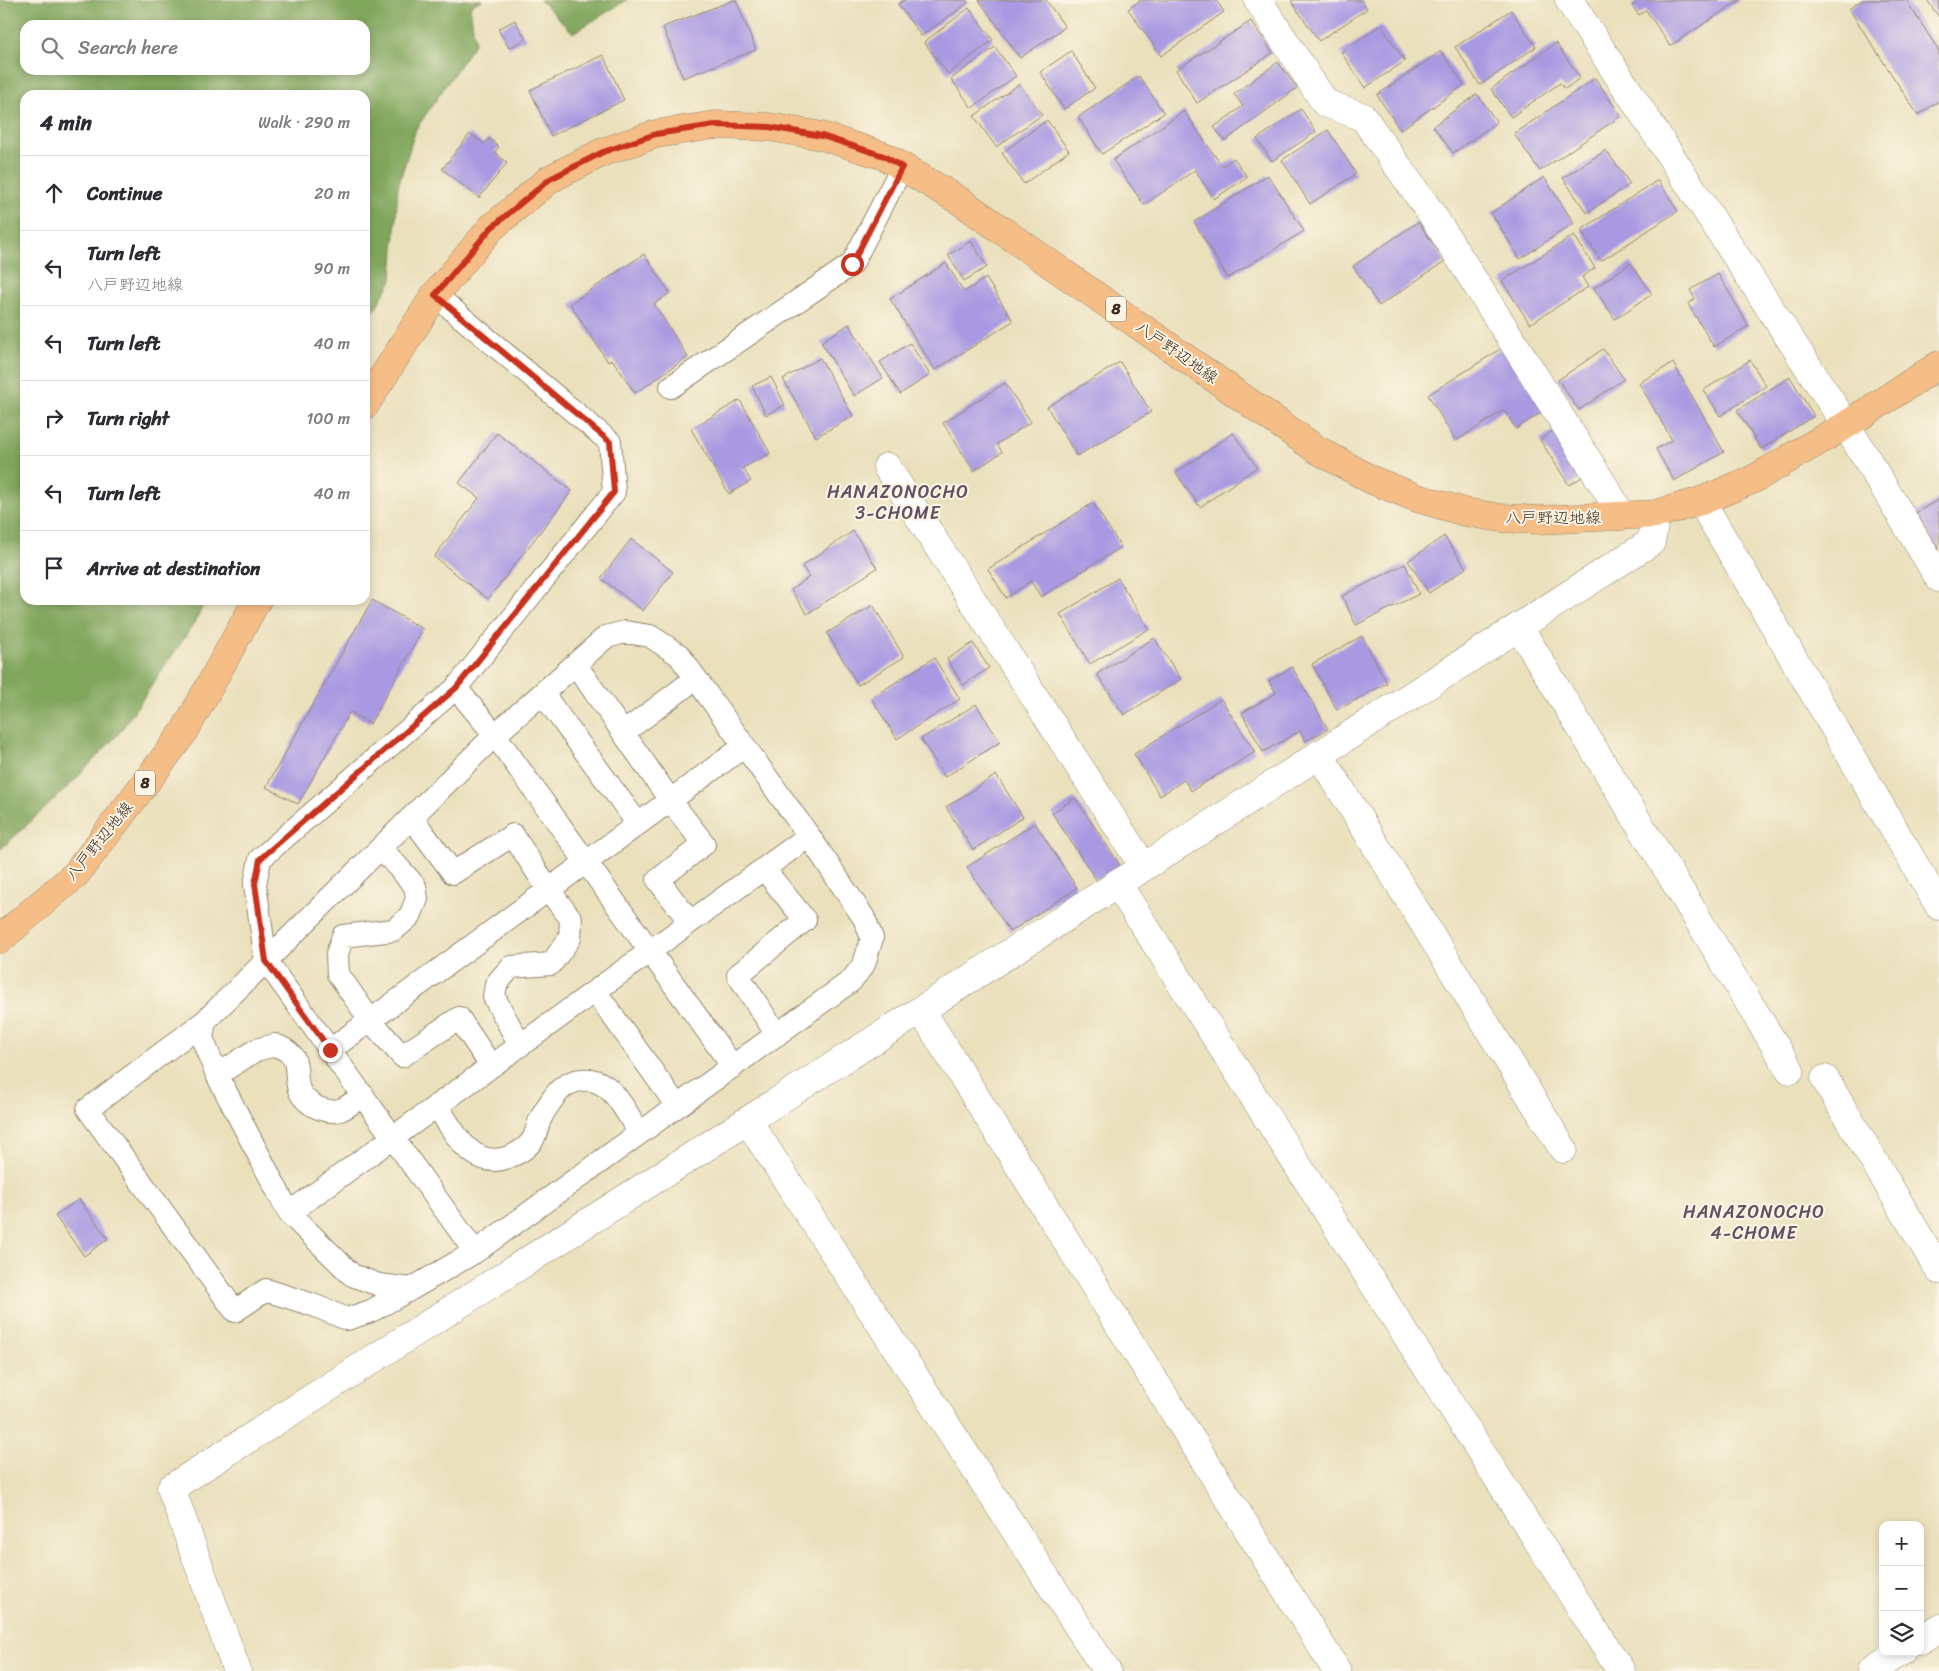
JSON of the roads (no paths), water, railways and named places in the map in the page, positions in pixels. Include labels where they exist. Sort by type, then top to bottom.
[{"type":"main road","name":"八戸野辺地線","points":[[370,397],[435,295],[491,228],[550,179],[603,152],[656,134],[715,125],[769,127],[822,136],[884,156],[960,201],[1316,449],[1372,480],[1417,498],[1465,512],[1501,518],[1539,520],[1656,514],[1701,501],[1754,479],[1846,425],[1939,365]]},
{"type":"main road","name":"八戸野辺地線","points":[[0,939],[76,874],[184,732],[254,605]]},
{"type":"street","points":[[1258,0],[1325,103],[1363,117],[1433,216],[1608,492],[1621,516]]},
{"type":"street","points":[[1569,0],[1846,425],[1939,578]]},
{"type":"street","points":[[887,466],[1143,866]]},
{"type":"street","points":[[1701,501],[1939,906]]},
{"type":"street","points":[[237,1671],[171,1488],[1651,542],[1656,514]]},
{"type":"street","points":[[1519,627],[1790,1070]]},
{"type":"street","points":[[1319,754],[1563,1149]]},
{"type":"street","points":[[1117,884],[1621,1671]]},
{"type":"street","points":[[921,1010],[1337,1671]]},
{"type":"street","points":[[1825,1079],[1939,1270]]},
{"type":"street","points":[[748,1120],[1107,1671]]},
{"type":"street","points":[[1924,1637],[1939,1628]]},
{"type":"lane","points":[[671,387],[852,264],[902,167]]},
{"type":"lane","points":[[435,295],[610,442],[614,492],[456,688],[260,859],[255,884],[266,961],[475,1252]]},
{"type":"lane","points":[[625,632],[650,636],[679,655],[695,679],[810,836],[864,918],[872,938],[864,964],[852,981],[475,1252],[372,1311],[347,1318],[266,1290],[235,1311],[88,1109],[205,1021],[496,736],[606,637],[625,632]]},
{"type":"lane","points":[[576,665],[670,800],[704,844],[658,880],[690,922]]},
{"type":"lane","points":[[624,733],[695,679]]},
{"type":"lane","points":[[456,688],[496,736],[733,1067]]},
{"type":"lane","points":[[543,694],[638,824]]},
{"type":"lane","points":[[330,1050],[743,747]]},
{"type":"lane","points":[[412,818],[453,873],[512,835],[570,919],[570,938],[551,964],[511,967],[496,984],[494,998],[520,1045]]},
{"type":"lane","points":[[289,1213],[810,836]]},
{"type":"lane","points":[[381,848],[415,886],[417,899],[410,916],[394,930],[343,936],[337,954],[338,974],[370,1020],[402,1056],[459,1018],[491,1066]]},
{"type":"lane","points":[[764,869],[805,920],[738,975],[777,1035]]},
{"type":"lane","points":[[595,991],[677,1106]]},
{"type":"lane","points":[[205,1021],[202,1038],[217,1075],[289,1213],[352,1275],[379,1285],[411,1289]]},
{"type":"lane","points":[[217,1075],[256,1050],[276,1045],[288,1050],[295,1061],[295,1074],[300,1092],[311,1104],[322,1110],[340,1110],[363,1095]]},
{"type":"lane","points":[[437,1106],[458,1140],[477,1156],[498,1160],[515,1155],[532,1141],[540,1118],[554,1096],[571,1081],[588,1079],[603,1083],[621,1102],[639,1133]]},
{"type":"district","name":"HANAZONOCHO 3-CHOME","points":[[898,502]]},
{"type":"district","name":"HANAZONOCHO 4-CHOME","points":[[1754,1222]]}]
